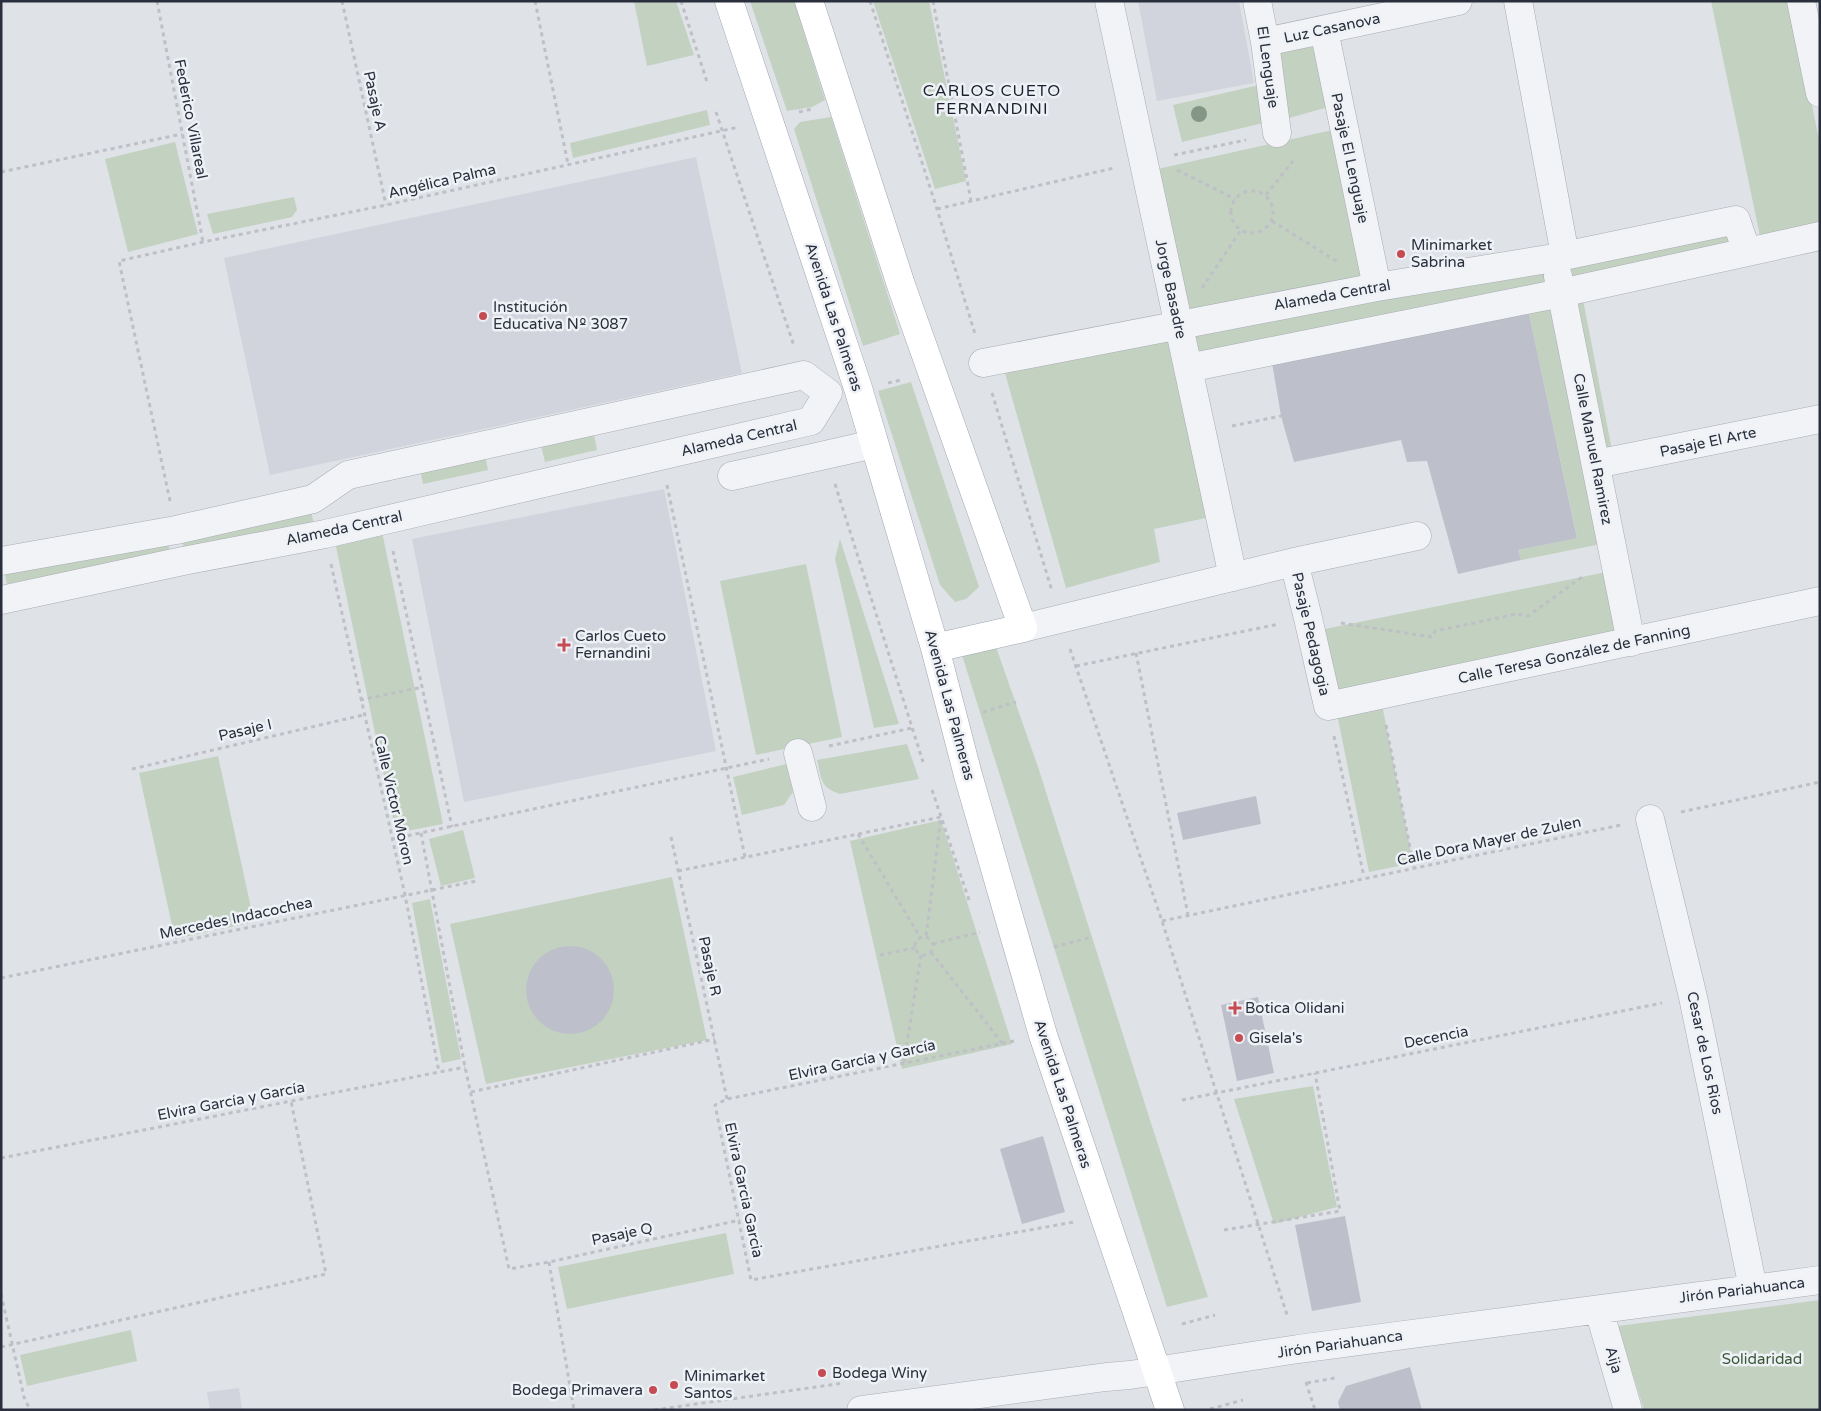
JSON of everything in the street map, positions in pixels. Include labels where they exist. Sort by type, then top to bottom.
[{"type":"main road","name":"Avenida Las Palmeras","points":[[729,1],[855,378],[935,648],[968,774],[1043,1035],[1170,1410]]},
{"type":"main road","points":[[809,1],[901,285],[1023,628],[935,648]]},
{"type":"street","name":"Jorge Basadre","points":[[1109,1],[1234,577]]},
{"type":"street","name":"El Lenguaje","points":[[1257,1],[1265,42],[1277,133]]},
{"type":"street","name":"Luz Casanova","points":[[1265,42],[1458,1]]},
{"type":"street","name":"Calle Manuel Ramirez","points":[[1518,1],[1559,256],[1561,293],[1631,642]]},
{"type":"street","points":[[1801,1],[1820,93]]},
{"type":"street","name":"Pasaje El Lenguaje","points":[[1324,30],[1377,287]]},
{"type":"street","name":"Alameda Central","points":[[983,363],[1377,287],[1559,256],[1736,220],[1747,252]]},
{"type":"street","points":[[1188,368],[1561,293],[1820,236]]},
{"type":"street","points":[[1,561],[176,530],[313,499],[348,475],[804,376]]},
{"type":"street","name":"Alameda Central","points":[[1,600],[182,561],[324,534],[811,421],[828,393],[804,376]]},
{"type":"street","name":"Pasaje El Arte","points":[[1596,464],[1820,419]]},
{"type":"street","points":[[732,476],[874,444]]},
{"type":"street","points":[[1023,628],[1294,562],[1418,536]]},
{"type":"street","name":"Pasaje Pedagogia","points":[[1294,562],[1328,706]]},
{"type":"street","name":"Calle Teresa González de Fanning","points":[[1328,706],[1631,642],[1819,606]]},
{"type":"street","points":[[798,753],[812,807]]},
{"type":"street","name":"Cesar de Los Rios","points":[[1650,819],[1693,997],[1753,1288]]},
{"type":"street","name":"Jirón Pariahuanca","points":[[866,1409],[1820,1280]]},
{"type":"street","name":"Aija","points":[[1599,1310],[1628,1410]]},
{"type":"path","name":"Federico Villareal","points":[[157,1],[203,242]]},
{"type":"path","name":"Pasaje A","points":[[342,1],[386,205]]},
{"type":"path","points":[[535,1],[568,164]]},
{"type":"path","points":[[681,1],[706,82]]},
{"type":"path","points":[[870,1],[937,209],[1061,620],[1162,921],[1290,1324]]},
{"type":"path","points":[[932,1],[971,200]]},
{"type":"path","points":[[716,112],[804,376]]},
{"type":"path","name":"Angélica Palma","points":[[176,530],[119,261],[769,121]]},
{"type":"path","points":[[1,172],[182,134]]},
{"type":"path","points":[[1174,168],[1235,199]]},
{"type":"path","points":[[1246,191],[1260,191],[1271,200],[1274,214],[1272,221],[1268,227],[1255,233],[1241,230],[1236,225],[1230,212],[1235,199],[1246,191]]},
{"type":"path","points":[[1272,221],[1377,287]]},
{"type":"path","points":[[1178,324],[1241,230]]},
{"type":"path","points":[[884,383],[903,379]]},
{"type":"path","points":[[1202,432],[1281,416]]},
{"type":"path","points":[[661,456],[745,857]]},
{"type":"path","points":[[833,476],[923,762]]},
{"type":"path","points":[[386,519],[452,826]]},
{"type":"path","name":"Calle Victor Moron","points":[[324,534],[405,895],[439,1072]]},
{"type":"path","points":[[1076,666],[1308,618],[1432,637],[1435,631],[1517,614],[1528,616],[1614,555]]},
{"type":"path","points":[[1136,654],[1188,915]]},
{"type":"path","points":[[360,700],[423,687]]},
{"type":"path","points":[[1380,695],[1414,868]]},
{"type":"path","points":[[980,712],[1016,702]]},
{"type":"path","points":[[1328,706],[1364,878]]},
{"type":"path","name":"Pasaje I","points":[[132,769],[364,715]]},
{"type":"path","points":[[392,839],[912,728]]},
{"type":"path","name":"Calle Dora Mayer de Zulen","points":[[1162,921],[1820,782]]},
{"type":"path","points":[[678,871],[941,816],[926,937]]},
{"type":"path","name":"Calle Victor Moron","points":[[421,833],[465,1067],[509,1269]]},
{"type":"path","points":[[858,834],[920,937]]},
{"type":"path","name":"Pasaje R","points":[[671,837],[727,1099]]},
{"type":"path","name":"Mercedes Indacochea","points":[[1,978],[476,881]]},
{"type":"path","points":[[933,944],[980,932]]},
{"type":"path","points":[[920,937],[930,939],[933,944],[931,952]]},
{"type":"path","points":[[915,948],[916,942],[920,937]]},
{"type":"path","points":[[1054,947],[1092,937]]},
{"type":"path","points":[[904,1062],[921,955],[915,948]]},
{"type":"path","points":[[880,955],[915,948]]},
{"type":"path","points":[[921,955],[931,952]]},
{"type":"path","points":[[931,952],[1002,1043]]},
{"type":"path","name":"Decencia","points":[[1182,1100],[1693,997]]},
{"type":"path","points":[[471,1092],[714,1039]]},
{"type":"path","name":"Elvira García y García","points":[[715,1104],[727,1099],[1015,1040]]},
{"type":"path","name":"Elvira García y García","points":[[1,1158],[465,1067]]},
{"type":"path","points":[[1224,1230],[1340,1211],[1315,1073]]},
{"type":"path","points":[[1,1347],[326,1274],[291,1101]]},
{"type":"path","name":"Elvira Garcia Garcia","points":[[715,1104],[751,1280],[1074,1222]]},
{"type":"path","name":"Pasaje Q","points":[[509,1269],[740,1220]]},
{"type":"path","points":[[549,1262],[574,1410]]},
{"type":"path","points":[[1,1294],[24,1398],[30,1410]]},
{"type":"path","points":[[1182,1324],[1216,1315]]},
{"type":"path","points":[[1305,1377],[1315,1410]]},
{"type":"path","points":[[1306,1383],[1336,1378]]},
{"type":"path","points":[[1210,1410],[1243,1400]]},
{"type":"shaded area","points":[[1138,1],[1239,1],[1254,83],[1157,101]]},
{"type":"shaded area","name":"Institución Educativa Nº 3087","points":[[696,157],[742,373],[270,475],[224,258]]},
{"type":"shaded area","name":"Carlos Cueto Fernandini","points":[[664,489],[716,751],[464,802],[412,539]]},
{"type":"shaded area","points":[[239,1388],[242,1410],[210,1410],[207,1392]]},
{"type":"green space","points":[[634,1],[676,1],[694,55],[647,66]]},
{"type":"green space","points":[[750,1],[794,1],[825,100],[812,107],[787,111]]},
{"type":"green space","points":[[873,1],[929,1],[966,181],[935,189]]},
{"type":"green space","points":[[1711,1],[1791,1],[1820,145],[1820,227],[1761,241]]},
{"type":"green space","points":[[1324,30],[1339,104],[1289,118],[1273,40]]},
{"type":"green space","points":[[1263,84],[1272,121],[1182,142],[1173,105]]},
{"type":"green space","points":[[707,110],[710,125],[573,158],[570,143]]},
{"type":"green space","points":[[831,117],[900,334],[863,346],[794,129],[800,122]]},
{"type":"green space","points":[[1337,129],[1366,279],[1186,314],[1153,170]]},
{"type":"green space","points":[[175,142],[198,234],[128,252],[105,159]]},
{"type":"green space","points":[[294,197],[297,210],[292,217],[213,234],[207,214]]},
{"type":"green space","points":[[1736,220],[1747,252],[1581,289],[1614,461],[1596,464],[1611,542],[1521,560],[1518,550],[1577,537],[1526,300],[1188,368],[1220,515],[1154,529],[1160,562],[1066,588],[1001,359]]},
{"type":"green space","points":[[911,382],[979,587],[966,599],[955,602],[940,585],[878,391]]},
{"type":"green space","points":[[592,425],[597,450],[545,462],[539,437]]},
{"type":"green space","points":[[484,450],[488,470],[423,484],[419,464]]},
{"type":"green space","points":[[311,511],[314,525],[184,550],[182,537]]},
{"type":"green space","points":[[382,532],[443,824],[396,833],[335,542]]},
{"type":"green space","points":[[167,537],[170,551],[7,584],[4,570]]},
{"type":"green space","points":[[840,539],[899,724],[874,728],[835,559]]},
{"type":"green space","points":[[806,564],[842,737],[756,755],[720,581]]},
{"type":"green space","points":[[1626,568],[1639,631],[1378,684],[1413,863],[1369,872],[1320,630]]},
{"type":"green space","points":[[995,644],[1039,770],[1208,1297],[1167,1307],[962,655]]},
{"type":"green space","points":[[907,744],[919,779],[840,794],[829,789],[821,778],[817,760]]},
{"type":"green space","points":[[218,756],[254,922],[175,939],[139,773]]},
{"type":"green space","points":[[786,764],[793,792],[784,805],[742,815],[733,777]]},
{"type":"green space","points":[[941,820],[1012,1044],[902,1069],[850,841]]},
{"type":"green space","points":[[463,830],[475,878],[441,886],[429,839]]},
{"type":"green space","points":[[672,877],[707,1040],[486,1084],[450,924]]},
{"type":"green space","points":[[430,899],[461,1059],[442,1063],[412,903]]},
{"type":"green space","points":[[1313,1086],[1337,1207],[1274,1224],[1234,1099]]},
{"type":"green space","points":[[726,1233],[734,1274],[567,1309],[558,1267]]},
{"type":"green space","name":"Solidaridad","points":[[1820,1300],[1820,1410],[1644,1410],[1618,1326]]},
{"type":"green space","points":[[131,1330],[137,1361],[27,1386],[20,1355]]},
{"type":"building","points":[[1526,300],[1577,538],[1518,550],[1521,560],[1458,574],[1427,461],[1407,462],[1401,440],[1294,462],[1281,416],[1270,351]]},
{"type":"building","points":[[1256,796],[1261,824],[1183,840],[1177,813]]},
{"type":"building","points":[[561,946],[579,946],[595,953],[607,965],[614,981],[614,999],[607,1015],[595,1027],[579,1034],[561,1034],[545,1027],[533,1015],[526,999],[526,981],[533,965],[545,953]]},
{"type":"building","points":[[1258,997],[1274,1073],[1237,1081],[1221,1005]]},
{"type":"building","points":[[1043,1136],[1065,1212],[1022,1224],[1000,1149]]},
{"type":"building","points":[[1345,1216],[1361,1302],[1312,1311],[1295,1225]]},
{"type":"building","points":[[1410,1367],[1422,1410],[1340,1410],[1338,1402],[1346,1386]]},
{"type":"place","name":"Minimarket Sabrina","points":[[1401,254]]},
{"type":"place","name":"Institución Educativa Nº 3087","points":[[483,316]]},
{"type":"place","name":"Carlos Cueto Fernandini","points":[[564,645]]},
{"type":"place","name":"Botica Olidani","points":[[1235,1008]]},
{"type":"place","name":"Gisela's","points":[[1239,1038]]},
{"type":"place","name":"Bodega Winy","points":[[822,1373]]},
{"type":"place","name":"Minimarket Santos","points":[[674,1385]]},
{"type":"place","name":"Bodega Primavera","points":[[653,1390]]},
{"type":"district","name":"CARLOS CUETO FERNANDINI","points":[[992,99]]}]
